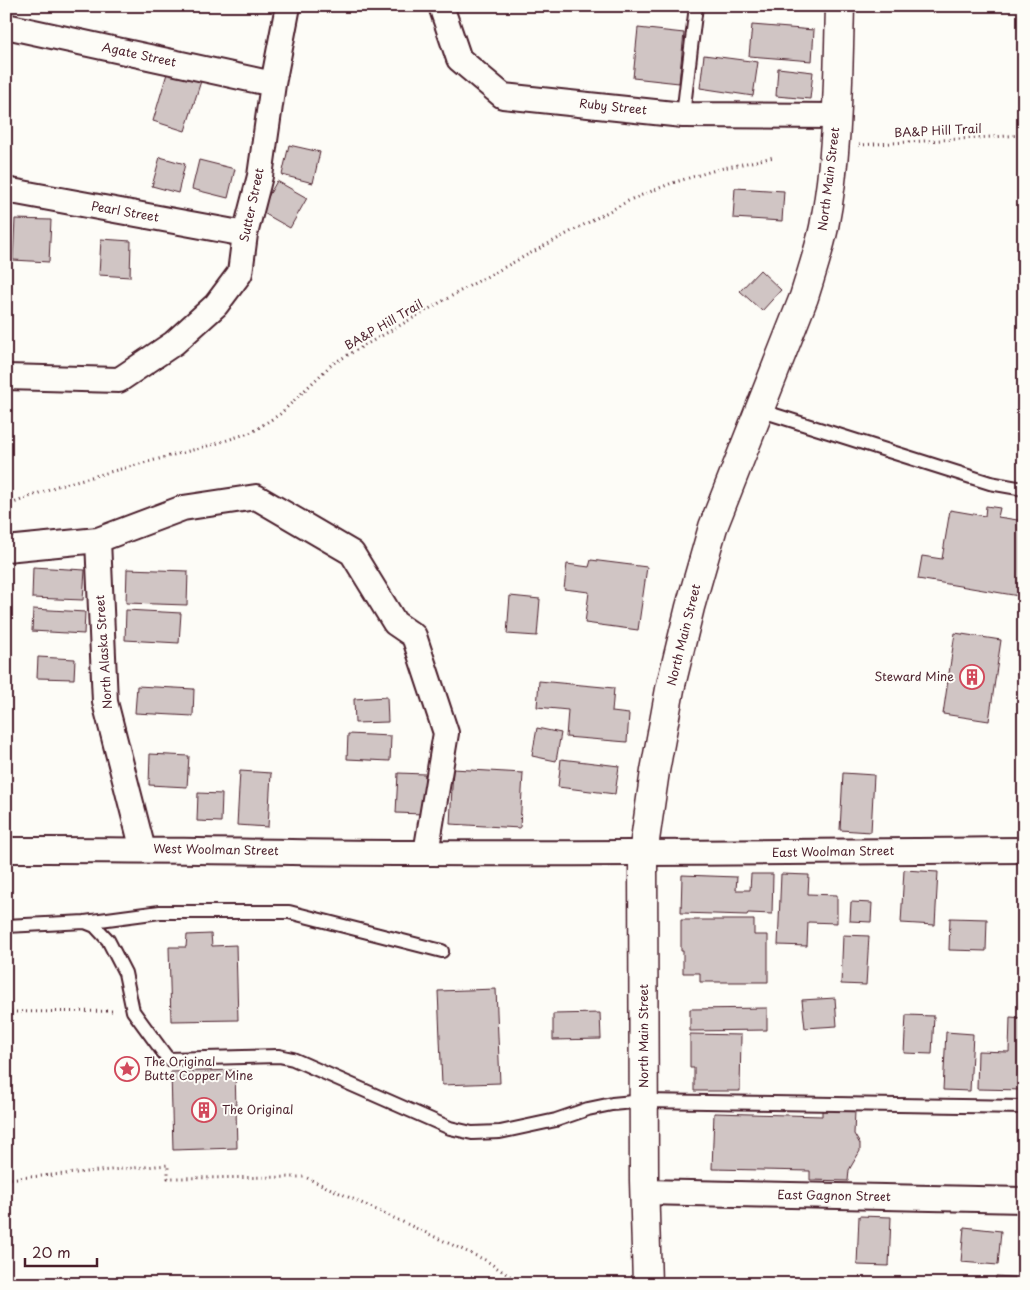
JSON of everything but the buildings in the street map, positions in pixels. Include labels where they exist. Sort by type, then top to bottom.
[{"type":"main road","name":"North Main Street","points":[[647,1284],[644,1192],[643,854],[655,771],[667,707],[690,607],[713,527],[804,297],[816,258],[830,191],[836,116],[840,6]]},
{"type":"street","name":"Sutter Street","points":[[6,377],[119,380],[174,343],[216,305],[240,273],[245,234],[260,176],[273,84],[288,6]]},
{"type":"street","name":"Ruby Street","points":[[441,6],[459,58],[503,96],[683,115],[836,116]]},
{"type":"street","name":"Agate Street","points":[[6,26],[273,84]]},
{"type":"street","name":"Pearl Street","points":[[6,190],[245,234]]},
{"type":"street","points":[[6,549],[98,540],[183,508],[256,497],[352,553],[395,623],[414,636],[446,733],[426,853]]},
{"type":"street","name":"North Alaska Street","points":[[98,540],[105,702],[143,850]]},
{"type":"street","name":"West Woolman Street","points":[[6,850],[643,854]]},
{"type":"street","name":"East Woolman Street","points":[[643,854],[1024,850]]},
{"type":"street","name":"East Gagnon Street","points":[[644,1192],[1024,1200]]},
{"type":"lane","points":[[683,115],[696,6]]},
{"type":"lane","points":[[759,410],[990,483],[1024,489]]},
{"type":"lane","points":[[6,926],[86,922],[160,912],[289,912],[442,951]]},
{"type":"lane","points":[[86,922],[95,926],[108,940],[125,973],[133,1011],[168,1059],[279,1056],[293,1059],[450,1128],[472,1132],[500,1132],[556,1120],[588,1109],[612,1104],[644,1101],[1024,1107]]},
{"type":"path","name":"BA&P Hill Trail","points":[[854,145],[1024,135]]},
{"type":"path","name":"BA&P Hill Trail","points":[[6,506],[57,486],[215,444],[252,432],[280,414],[332,364],[471,285],[632,199],[672,182],[774,157]]},
{"type":"path","points":[[6,1012],[133,1011]]},
{"type":"path","points":[[6,1179],[168,1165],[168,1178],[306,1177],[485,1260],[522,1284]]},
{"type":"place","name":"Steward Mine","points":[[972,677]]},
{"type":"place","name":"The Original Butte Copper Mine","points":[[127,1069]]},
{"type":"place","name":"The Original","points":[[204,1110]]}]
